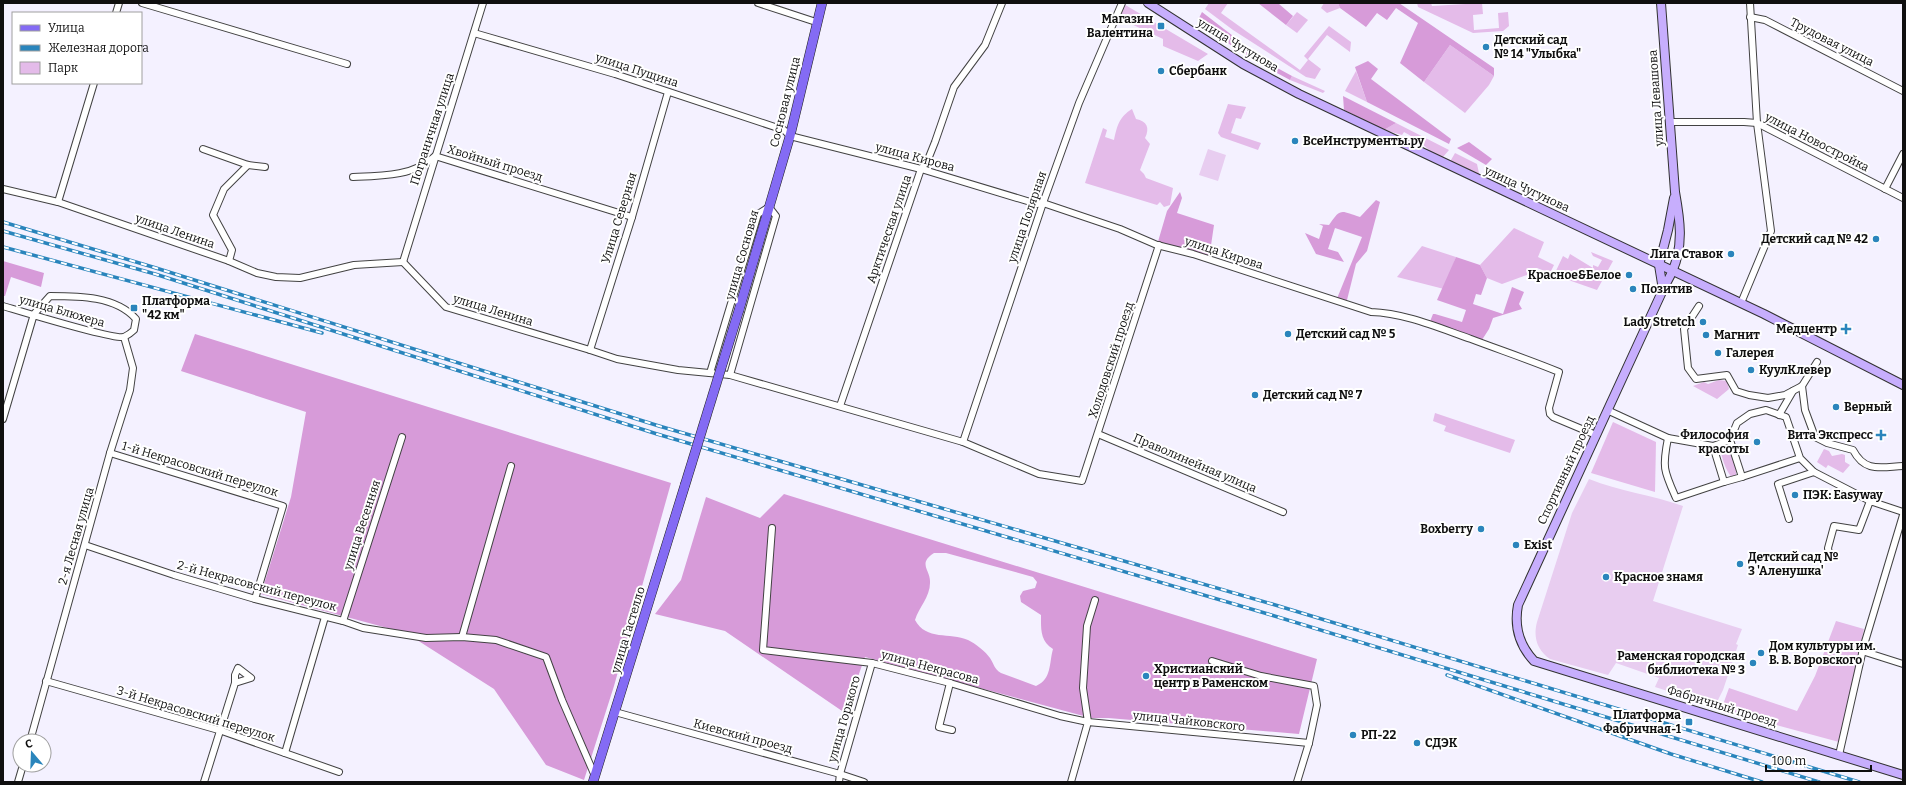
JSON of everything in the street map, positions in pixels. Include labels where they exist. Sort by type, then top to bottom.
[{"type":"main road","name":"Сосновая улица","points":[[769,207],[790,136],[816,22],[822,3]]},
{"type":"main road","name":"улица Чугунова","points":[[1148,3],[1243,64],[1299,94],[1741,303],[1903,385]]},
{"type":"main road","name":"улица Левашова","points":[[1661,3],[1675,192],[1680,219],[1681,241],[1673,272]]},
{"type":"main road","name":"улица Левашова","points":[[1659,265],[1668,230],[1675,192]]},
{"type":"main road","name":"улица Сосновая","points":[[685,485],[769,207]]},
{"type":"main road","points":[[1659,265],[1663,290]]},
{"type":"main road","name":"Спортивный проезд","points":[[1534,661],[1524,651],[1516,625],[1518,605],[1607,410],[1663,290],[1673,272]]},
{"type":"main road","name":"улица Гастелло","points":[[594,779],[685,485]]},
{"type":"main road","name":"Фабричный проезд","points":[[1534,661],[1903,775]]},
{"type":"street","points":[[142,3],[347,64]]},
{"type":"street","name":"Пограничная улица","points":[[403,262],[483,3]]},
{"type":"street","points":[[758,3],[816,22]]},
{"type":"street","name":"Арктическая улица","points":[[840,406],[921,170],[927,162],[935,142],[954,87],[985,45],[1002,3]]},
{"type":"street","name":"улица Полярная","points":[[963,442],[1043,203],[1079,103],[1122,3]]},
{"type":"street","points":[[1741,303],[1771,231],[1757,123],[1750,3]]},
{"type":"street","name":"Трудовая улица","points":[[1750,16],[1765,20],[1903,92]]},
{"type":"street","name":"улица Пущина","points":[[474,33],[615,74],[784,130],[790,136]]},
{"type":"street","points":[[58,202],[94,84]]},
{"type":"street","name":"Улица Северная","points":[[590,350],[632,217],[668,92]]},
{"type":"street","name":"улица Новостройка","points":[[1670,122],[1757,123],[1903,198]]},
{"type":"street","name":"улица Кирова","points":[[790,136],[921,170],[1037,204],[1043,203],[1159,245],[1193,254],[1371,312],[1384,313],[1429,324],[1513,353],[1559,372],[1549,408],[1550,414],[1553,417],[1596,435]]},
{"type":"street","points":[[203,149],[248,165],[265,167]]},
{"type":"street","points":[[1885,189],[1903,154]]},
{"type":"street","name":"Хвойный проезд","points":[[353,177],[390,176],[428,164],[435,156],[632,217]]},
{"type":"street","points":[[230,261],[232,250],[213,215],[224,190],[248,165]]},
{"type":"street","name":"улица Ленина","points":[[3,189],[58,202],[230,261],[258,273],[276,277],[300,278],[354,265],[403,262],[446,307],[590,350],[617,360],[678,370],[730,375],[963,442],[1039,474],[1082,481]]},
{"type":"street","points":[[710,373],[758,214],[769,207],[776,216],[730,375]]},
{"type":"street","name":"Холодовский проезд","points":[[1082,481],[1159,245]]},
{"type":"street","points":[[3,418],[34,314],[50,296],[82,296],[110,303],[130,312],[136,319],[134,330],[124,337]]},
{"type":"street","name":"улица Блюхера","points":[[3,306],[115,337],[124,337]]},
{"type":"street","points":[[1699,306],[1684,329],[1688,368],[1696,379],[1727,375],[1736,391],[1768,398],[1785,395],[1802,386],[1817,362]]},
{"type":"street","name":"2-я Лесная улица","points":[[32,733],[110,453],[130,390],[133,368],[124,337]]},
{"type":"street","points":[[1802,386],[1805,410],[1815,437],[1827,443],[1853,450],[1858,460],[1875,468],[1903,466]]},
{"type":"street","points":[[1779,415],[1793,391]]},
{"type":"street","points":[[1607,410],[1668,438],[1713,446],[1730,440]]},
{"type":"street","points":[[1742,477],[1730,440],[1737,423],[1750,414],[1766,410],[1786,417],[1800,458],[1814,472],[1870,501],[1903,513],[1862,651],[1839,755]]},
{"type":"street","name":"Праволинейная улица","points":[[1098,434],[1283,512]]},
{"type":"street","name":"улица Весенняя","points":[[343,621],[402,436]]},
{"type":"street","points":[[1668,438],[1664,460],[1666,474],[1676,498],[1800,458]]},
{"type":"street","points":[[1713,446],[1724,482]]},
{"type":"street","name":"1-й Некрасовский переулок","points":[[110,453],[283,506],[255,598]]},
{"type":"street","points":[[511,466],[462,637],[496,640],[546,658],[594,779]]},
{"type":"street","points":[[1789,519],[1778,484],[1814,472]]},
{"type":"street","points":[[1829,554],[1828,548],[1834,526],[1859,530],[1870,501]]},
{"type":"street","name":"улица Некрасова","points":[[772,528],[763,650],[872,663],[950,683],[1060,716],[1088,722]]},
{"type":"street","name":"2-й Некрасовский переулок","points":[[85,545],[174,575],[343,621],[363,628],[426,638],[462,637]]},
{"type":"street","points":[[1071,782],[1088,722],[1083,688],[1086,634],[1095,600]]},
{"type":"street","points":[[285,753],[326,617]]},
{"type":"street","points":[[1862,651],[1903,664]]},
{"type":"street","points":[[1212,661],[1261,676],[1314,686],[1317,705],[1310,743],[1297,782]]},
{"type":"street","name":"улица Горького","points":[[839,782],[872,663]]},
{"type":"street","name":"3-й Некрасовский переулок","points":[[46,681],[222,731],[339,772]]},
{"type":"street","points":[[204,782],[222,731],[235,683]]},
{"type":"street","points":[[950,683],[939,727],[952,730]]},
{"type":"street","name":"Киевский проезд","points":[[615,712],[840,774],[864,782]]},
{"type":"street","name":"улица Чайковского","points":[[1088,722],[1310,743]]},
{"type":"green space","points":[[1122,3],[1208,54],[1198,61],[1163,46],[1163,39],[1127,22],[1118,14]]},
{"type":"green space","points":[[1209,3],[1228,3],[1221,13],[1300,70],[1308,60],[1304,56],[1329,26],[1351,42],[1350,52],[1327,35],[1308,59],[1321,69],[1315,79],[1306,77],[1233,30],[1205,9]]},
{"type":"green space","points":[[1324,3],[1338,3],[1340,8],[1327,13],[1321,8]]},
{"type":"green space","points":[[1417,3],[1431,3],[1432,6],[1482,3],[1483,14],[1473,15],[1474,30],[1499,28],[1498,13],[1508,12],[1509,26],[1503,31],[1473,33],[1418,7]]},
{"type":"green space","points":[[1297,12],[1308,20],[1297,33],[1286,25]]},
{"type":"green space","points":[[1450,45],[1494,76],[1489,85],[1465,113],[1424,82]]},
{"type":"green space","points":[[1356,71],[1367,102],[1345,91]]},
{"type":"green space","points":[[1292,76],[1325,91],[1323,93],[1290,80]]},
{"type":"green space","points":[[1228,104],[1246,107],[1241,119],[1236,118],[1231,133],[1261,143],[1258,150],[1221,137],[1218,133]]},
{"type":"green space","points":[[1132,109],[1136,119],[1145,123],[1147,131],[1145,138],[1150,144],[1140,170],[1146,178],[1173,188],[1170,205],[1164,207],[1160,202],[1157,205],[1085,183],[1103,128],[1107,130],[1105,137],[1114,140],[1119,122],[1124,115]]},
{"type":"green space","points":[[1396,123],[1449,150],[1443,157],[1437,157],[1408,134],[1404,132],[1402,135],[1384,130]]},
{"type":"green space","points":[[1455,153],[1477,164],[1480,178],[1452,163],[1451,160]]},
{"type":"green space","points":[[1514,228],[1544,242],[1538,257],[1554,265],[1550,273],[1537,268],[1531,268],[1527,275],[1502,284],[1487,278],[1480,265]]},
{"type":"green space","points":[[1422,246],[1456,257],[1444,289],[1397,277]]},
{"type":"green space","points":[[1591,252],[1613,261],[1597,290],[1554,275],[1563,256],[1568,259],[1570,254],[1593,268],[1593,265],[1598,267],[1602,260],[1593,256]]},
{"type":"green space","points":[[1719,380],[1727,381],[1729,389],[1717,399],[1693,386],[1704,382],[1708,384]]},
{"type":"green space","points":[[1435,413],[1515,440],[1510,453],[1444,431],[1446,426],[1433,421]]},
{"type":"green space","points":[[1613,422],[1656,442],[1655,492],[1591,473]]},
{"type":"green space","points":[[1724,445],[1732,455],[1735,463],[1736,476],[1732,478],[1726,467],[1720,448]]},
{"type":"green space","points":[[1824,449],[1829,451],[1832,456],[1842,454],[1845,455],[1845,462],[1850,465],[1843,473],[1828,465],[1826,468],[1817,462]]},
{"type":"green space","points":[[1836,621],[1864,629],[1839,742],[1721,710],[1729,688],[1797,711],[1815,676]]},
{"type":"shaded area","points":[[1258,3],[1279,3],[1293,16],[1286,25]]},
{"type":"shaded area","points":[[1338,3],[1399,3],[1494,68],[1494,76],[1450,45],[1424,82],[1400,63],[1418,23],[1396,8],[1387,20],[1377,13],[1366,27],[1340,8]]},
{"type":"shaded area","points":[[1202,12],[1268,63],[1292,76],[1290,80],[1245,56],[1199,21]]},
{"type":"shaded area","points":[[1368,61],[1378,69],[1371,79],[1451,139],[1449,144],[1367,102],[1355,67]]},
{"type":"shaded area","points":[[1343,96],[1396,123],[1384,130],[1344,110]]},
{"type":"shaded area","points":[[1469,142],[1492,159],[1486,165],[1457,148]]},
{"type":"shaded area","points":[[1208,149],[1226,155],[1218,181],[1199,175]]},
{"type":"shaded area","points":[[1180,192],[1182,198],[1177,213],[1214,225],[1209,259],[1157,245],[1167,211]]},
{"type":"shaded area","points":[[1376,200],[1380,202],[1367,251],[1356,264],[1346,304],[1336,301],[1362,237],[1335,228],[1328,249],[1338,252],[1344,262],[1316,254],[1305,233],[1319,239],[1323,226],[1319,224],[1329,225],[1336,215],[1342,212],[1360,217]]},
{"type":"shaded area","points":[[1456,257],[1480,265],[1487,278],[1481,295],[1476,294],[1473,304],[1503,314],[1512,287],[1524,292],[1519,304],[1522,309],[1493,318],[1489,329],[1480,343],[1429,324],[1433,314],[1462,322],[1466,310],[1437,300]]},
{"type":"shaded area","points":[[3,261],[44,273],[41,287],[11,277],[5,296],[3,296]]},
{"type":"shaded area","points":[[195,334],[671,483],[614,686],[584,780],[546,765],[494,689],[406,633],[261,594],[291,497],[306,412],[181,371]]},
{"type":"shaded area","name":"Красное знамя","points":[[1589,479],[1612,487],[1683,506],[1653,601],[1742,629],[1736,644],[1738,645],[1723,690],[1715,706],[1655,687],[1659,678],[1616,663],[1608,675],[1550,659],[1539,647],[1536,638],[1537,622],[1572,513]]},
{"type":"shaded area","points":[[784,494],[1317,659],[1299,734],[1108,718],[1091,718],[865,657],[845,713],[725,631],[655,614],[681,580],[706,497],[760,518]],"holes":[[[934,553],[946,553],[1033,577],[1037,582],[1035,588],[1023,591],[1020,596],[1021,602],[1041,615],[1041,630],[1043,638],[1053,649],[1049,670],[1045,679],[1041,683],[1036,686],[1001,673],[995,668],[986,653],[977,645],[968,640],[954,636],[939,635],[925,631],[920,627],[915,620],[930,588],[930,578],[926,567],[926,560]]]},
{"type":"railway","points":[[3,222],[156,268],[659,426],[1272,604],[1859,782]]},
{"type":"railway","points":[[3,231],[155,274],[657,434],[1268,614],[1819,782]]},
{"type":"railway","points":[[3,247],[322,333]]},
{"type":"railway","points":[[1447,675],[1671,754],[1762,782]]},
{"type":"place","name":"Магазин Валентина","points":[[1161,26]]},
{"type":"place","name":"Детский сад № 14 \"Улыбка\"","points":[[1486,47]]},
{"type":"place","name":"Сбербанк","points":[[1161,71]]},
{"type":"place","name":"ВсеИнструменты.ру","points":[[1295,141]]},
{"type":"place","name":"Детский сад № 42","points":[[1876,239]]},
{"type":"place","name":"Лига Ставок","points":[[1731,254]]},
{"type":"place","name":"Красное&Белое","points":[[1629,275]]},
{"type":"place","name":"Позитив","points":[[1633,289]]},
{"type":"place","name":"Платформа \"42 км\"","points":[[134,308]]},
{"type":"place","name":"Lady Stretch","points":[[1703,322]]},
{"type":"place","name":"Медцентр","points":[[1846,329]]},
{"type":"place","name":"Детский сад № 5","points":[[1288,334]]},
{"type":"place","name":"Магнит","points":[[1706,335]]},
{"type":"place","name":"Галерея","points":[[1718,353]]},
{"type":"place","name":"КуулКлевер","points":[[1751,370]]},
{"type":"place","name":"Детский сад № 7","points":[[1255,395]]},
{"type":"place","name":"Верный","points":[[1836,407]]},
{"type":"place","name":"Вита Экспресс","points":[[1881,435]]},
{"type":"place","name":"Философия красоты","points":[[1757,442]]},
{"type":"place","name":"ПЭК: Easyway","points":[[1795,495]]},
{"type":"place","name":"Boxberry","points":[[1481,529]]},
{"type":"place","name":"Exist","points":[[1516,545]]},
{"type":"place","name":"Детский сад № 3 'Аленушка'","points":[[1740,564]]},
{"type":"place","name":"Красное знамя","points":[[1606,577]]},
{"type":"place","name":"Дом культуры им. В. В. Воровского","points":[[1761,653]]},
{"type":"place","name":"Раменская городская библиотека № 3","points":[[1753,663]]},
{"type":"place","name":"Христианский центр в Раменском","points":[[1146,676]]},
{"type":"place","name":"Платформа Фабричная-1","points":[[1689,722]]},
{"type":"place","name":"РП-22","points":[[1353,735]]},
{"type":"place","name":"СДЭК","points":[[1417,743]]}]
